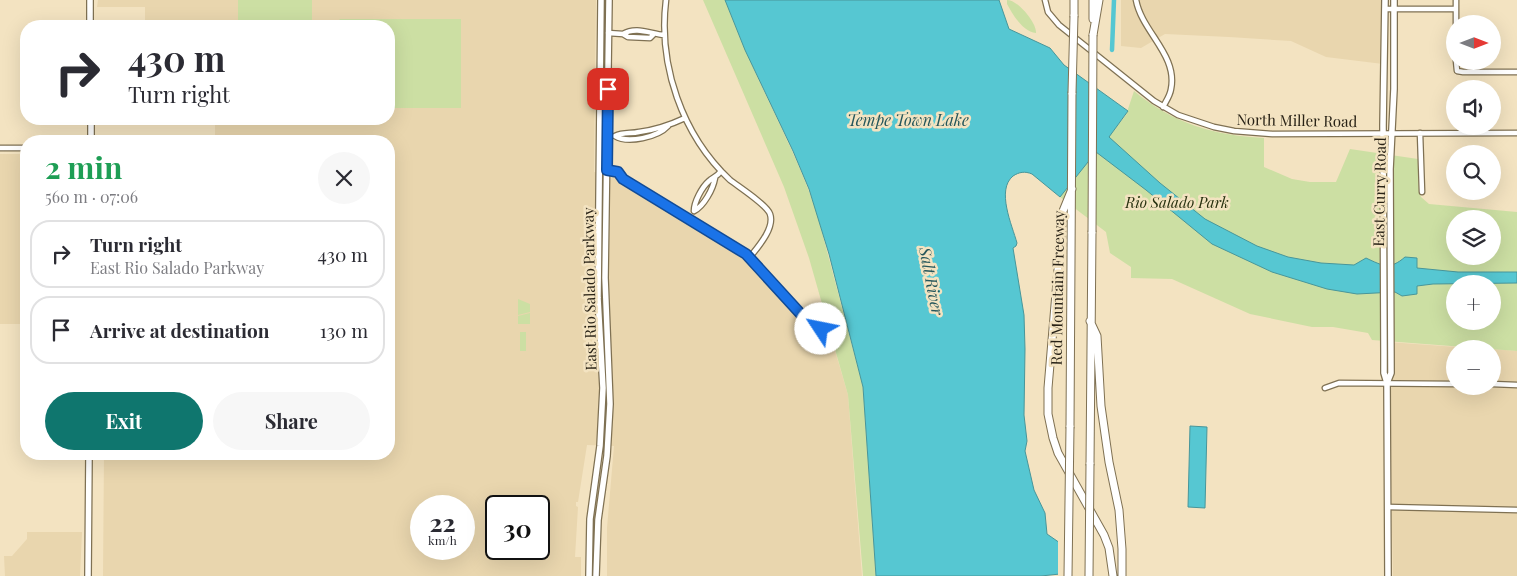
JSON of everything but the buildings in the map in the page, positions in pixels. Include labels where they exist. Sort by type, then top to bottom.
[{"type":"highway","name":"Red Mountain Freeway","points":[[1068,576],[1074,0]]},
{"type":"highway","points":[[1089,576],[1093,0]]},
{"type":"highway","points":[[1093,35],[1099,0]]},
{"type":"highway","points":[[1072,189],[1063,211],[1048,388],[1048,414],[1058,453],[1104,535],[1109,548],[1113,576]]},
{"type":"highway","points":[[1090,321],[1097,336],[1101,406],[1109,462],[1119,510],[1122,576]]},
{"type":"main road","points":[[90,0],[90,20]]},
{"type":"main road","name":"East Rio Salado Parkway","points":[[589,576],[590,519],[600,444],[603,397],[598,298],[601,0]]},
{"type":"main road","name":"East Rio Salado Parkway","points":[[596,576],[598,520],[607,456],[610,404],[610,352],[606,297],[609,0]]},
{"type":"main road","name":"East Curry Road","points":[[1385,0],[1383,134],[1387,296],[1384,373],[1387,383],[1388,576]]},
{"type":"main road","name":"East Curry Road","points":[[1387,260],[1394,90],[1394,0]]},
{"type":"main road","points":[[88,576],[89,460]]},
{"type":"street","points":[[666,0],[664,34],[670,77],[685,118],[703,148],[722,171],[740,189],[766,208],[770,214],[770,227],[750,257]]},
{"type":"street","name":"North Miller Road","points":[[1045,0],[1046,7],[1052,18],[1103,61],[1163,107],[1196,122],[1234,131],[1272,134],[1517,133]]},
{"type":"street","points":[[1136,0],[1145,24],[1172,71],[1171,92],[1163,107]]},
{"type":"street","points":[[1456,0],[1456,15]]},
{"type":"street","points":[[1385,9],[1456,9]]},
{"type":"street","points":[[608,33],[623,34],[628,31],[650,31],[654,34],[664,34]]},
{"type":"street","points":[[1457,70],[1462,72],[1517,72]]},
{"type":"street","points":[[599,135],[615,136],[620,133],[639,132],[668,126],[685,118]]},
{"type":"street","points":[[1420,133],[1422,192]]},
{"type":"street","points":[[0,148],[20,148]]},
{"type":"street","points":[[607,170],[618,172],[623,179],[750,257],[809,323],[812,324]]},
{"type":"street","points":[[689,219],[694,210],[699,208],[714,184],[715,178],[722,171]]},
{"type":"street","points":[[1325,388],[1339,383],[1446,384]]},
{"type":"street","points":[[1501,384],[1517,385]]},
{"type":"street","points":[[1388,506],[1517,510]]},
{"type":"shaded area","points":[[98,0],[596,0],[594,172],[623,179],[746,254],[812,324],[814,329],[820,330],[823,324],[827,323],[848,395],[862,576],[607,576],[607,528],[614,446],[587,445],[578,502],[576,502],[578,507],[575,557],[581,557],[581,576],[103,576],[104,460],[395,460],[395,135],[215,135],[215,125],[395,125],[395,20],[145,20],[145,7],[97,7]]},
{"type":"shaded area","points":[[1121,0],[1383,0],[1383,64],[1326,57],[1291,41],[1165,34],[1141,48],[1121,46]]},
{"type":"shaded area","points":[[0,154],[20,154],[20,324],[0,324]]},
{"type":"shaded area","points":[[1388,342],[1446,346],[1446,395],[1501,395],[1501,350],[1517,351],[1517,576],[1393,576]]},
{"type":"shaded area","points":[[27,532],[82,532],[80,576],[5,576],[4,556],[12,556],[27,539]]},
{"type":"green space","points":[[238,0],[312,0],[312,20],[238,20]]},
{"type":"green space","points":[[703,0],[725,0],[753,68],[797,162],[818,217],[863,387],[876,576],[863,576],[848,395],[809,258],[784,187]]},
{"type":"green space","points":[[1007,0],[1016,4],[1026,13],[1036,33],[1027,30],[1019,22],[1007,4]]},
{"type":"green space","points":[[461,19],[461,108],[395,108],[395,20],[339,20]]},
{"type":"green space","name":"Rio Salado Park","points":[[1134,91],[1164,112],[1195,126],[1228,134],[1264,138],[1264,167],[1292,179],[1310,182],[1336,182],[1350,149],[1418,159],[1419,192],[1421,197],[1429,204],[1495,210],[1446,210],[1446,265],[1501,265],[1501,211],[1517,212],[1517,351],[1501,350],[1501,340],[1446,340],[1446,346],[1372,340],[1368,333],[1333,327],[1312,327],[1250,314],[1172,279],[1131,278],[1131,267],[1110,253],[1106,232],[1060,197],[1126,115]]},
{"type":"green space","points":[[518,299],[530,304],[530,312],[518,315]]},
{"type":"green space","points":[[530,313],[530,324],[518,324],[518,316]]},
{"type":"green space","points":[[520,332],[526,332],[526,351],[520,351]]},
{"type":"water","name":"Tempe Town Lake","points":[[725,0],[999,0],[1009,29],[1050,48],[1064,65],[1128,111],[1109,137],[1160,183],[1205,219],[1257,246],[1288,257],[1321,263],[1354,265],[1366,258],[1377,263],[1391,265],[1405,257],[1417,258],[1417,268],[1458,272],[1517,272],[1517,283],[1501,283],[1501,275],[1446,275],[1446,284],[1417,286],[1417,294],[1402,296],[1395,292],[1357,294],[1327,289],[1272,272],[1212,244],[1096,152],[1060,197],[1032,174],[1024,172],[1013,176],[1008,182],[1005,199],[1017,243],[1013,248],[1024,315],[1024,415],[1027,441],[1025,451],[1034,490],[1045,513],[1047,534],[1060,543],[1060,574],[1041,576],[876,576],[863,387],[829,254],[809,189],[745,50]]},
{"type":"water","points":[[1190,426],[1207,427],[1205,508],[1188,507]]},
{"type":"pier","points":[[1058,539],[1062,543],[1062,576],[1058,576]]},
{"type":"waterway","points":[[1112,50],[1114,0]]},
{"type":"route","points":[[608,89],[607,170],[618,172],[623,179],[746,254],[812,324],[814,329],[821,329]]},
{"type":"water label","name":"Salt River","points":[[932,281]]}]
